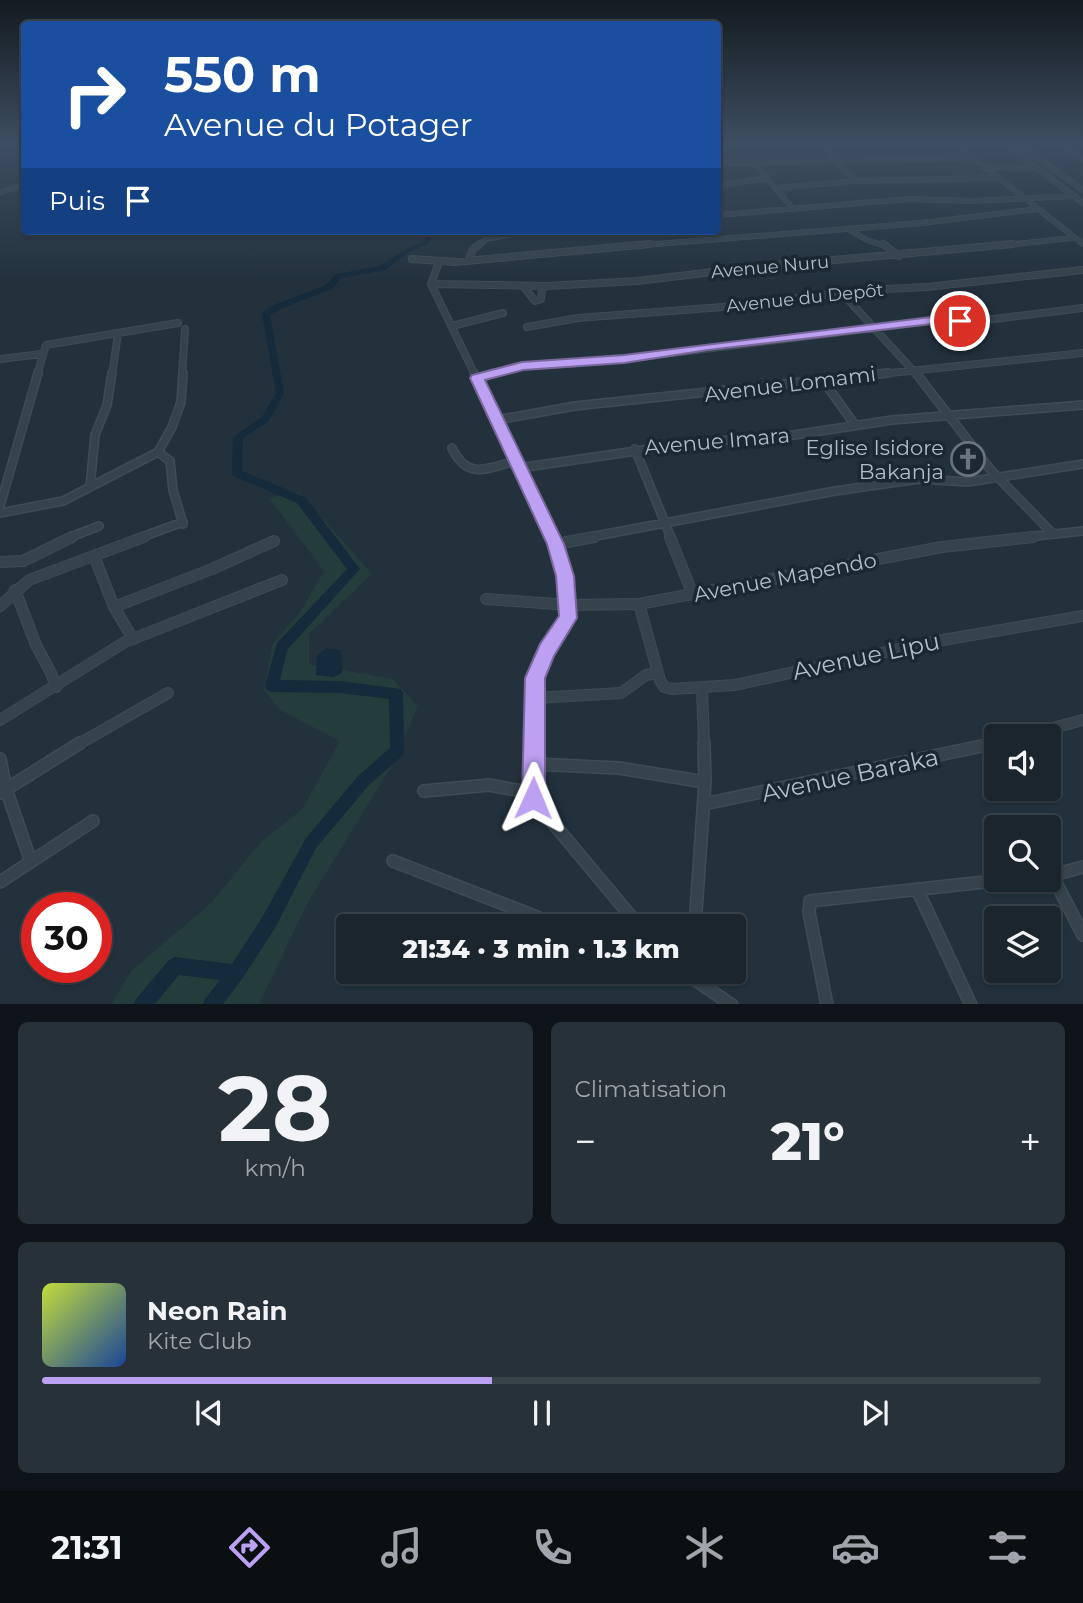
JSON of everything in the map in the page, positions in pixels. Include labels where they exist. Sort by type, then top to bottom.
[{"type":"street","points":[[778,190],[793,209]]},
{"type":"street","points":[[1011,190],[1083,244]]},
{"type":"street","points":[[1067,190],[1083,202]]},
{"type":"street","points":[[721,215],[909,199],[1022,199],[1083,192]]},
{"type":"street","points":[[412,259],[468,261],[716,238],[848,229],[1037,209]]},
{"type":"street","points":[[848,229],[858,236],[881,243],[899,256]]},
{"type":"street","points":[[468,261],[474,249],[493,235]]},
{"type":"street","points":[[489,238],[509,235]]},
{"type":"street","name":"Avenue Nuru","points":[[430,284],[523,286],[530,299],[535,301],[541,299],[542,289],[547,286],[637,282],[755,267],[899,256],[1072,238]]},
{"type":"street","points":[[439,262],[430,284],[556,544],[564,566],[568,618],[547,650],[535,678],[533,798]]},
{"type":"street","name":"Avenue du Depôt","points":[[527,327],[578,318],[1083,270]]},
{"type":"street","points":[[523,286],[547,286]]},
{"type":"street","points":[[842,294],[913,370],[999,478],[1054,534]]},
{"type":"street","points":[[477,378],[522,366],[624,359],[708,346],[931,321],[1035,315],[1083,308]]},
{"type":"street","points":[[452,326],[503,313]]},
{"type":"street","points":[[0,506],[46,345],[178,323]]},
{"type":"street","points":[[0,513],[63,501],[158,452],[172,427],[181,402],[186,329]]},
{"type":"street","points":[[90,487],[95,435],[107,405],[118,334]]},
{"type":"street","name":"Avenue Lomami","points":[[497,420],[575,406],[1083,353]]},
{"type":"street","points":[[0,359],[42,354]]},
{"type":"street","points":[[822,379],[855,425]]},
{"type":"street","name":"Avenue Imara","points":[[452,448],[457,461],[466,469],[474,470],[635,449],[794,435],[855,425],[1083,405]]},
{"type":"street","points":[[635,449],[693,595]]},
{"type":"street","points":[[0,606],[15,590],[33,579],[183,523],[173,490],[170,461],[158,452]]},
{"type":"street","points":[[556,544],[665,522],[904,481],[938,480],[956,483],[1083,464]]},
{"type":"street","points":[[0,562],[23,561],[80,532],[99,526]]},
{"type":"street","name":"Avenue Mapendo","points":[[486,599],[569,605],[639,604],[942,547],[1083,531]]},
{"type":"street","points":[[114,607],[212,569],[274,541]]},
{"type":"street","points":[[94,556],[114,607],[133,639]]},
{"type":"street","points":[[0,720],[114,648],[282,580]]},
{"type":"street","points":[[15,590],[29,619],[39,653],[51,668],[56,687]]},
{"type":"street","points":[[535,698],[621,693],[646,675],[657,673],[639,604]]},
{"type":"street","name":"Avenue Lipu","points":[[657,673],[668,689],[702,688],[778,676],[988,630],[1083,616]]},
{"type":"street","points":[[696,914],[705,782],[702,688]]},
{"type":"street","points":[[3,791],[115,721],[168,692]]},
{"type":"street","points":[[1061,726],[1083,720]]},
{"type":"street","name":"Avenue Baraka","points":[[704,804],[984,746]]},
{"type":"street","points":[[0,759],[3,791],[31,862]]},
{"type":"street","points":[[534,764],[619,768],[705,782]]},
{"type":"street","points":[[424,791],[508,787],[527,792],[629,914]]},
{"type":"street","points":[[0,882],[93,821]]},
{"type":"street","points":[[393,861],[529,914]]},
{"type":"street","points":[[1061,873],[1083,867]]},
{"type":"street","points":[[827,1004],[808,904],[813,900],[984,882]]},
{"type":"street","points":[[917,889],[971,1004]]},
{"type":"street","points":[[1059,892],[1083,935]]},
{"type":"street","points":[[704,984],[732,1004]]},
{"type":"green space","points":[[299,492],[372,574],[309,634],[309,664],[393,679],[418,706],[391,767],[307,904],[259,1004],[112,1004],[131,971],[211,903],[259,844],[303,808],[340,741],[280,710],[264,690],[273,643],[300,612],[324,571],[269,498]]},
{"type":"water","points":[[326,648],[341,650],[342,673],[333,677],[316,675],[317,656]]},
{"type":"waterway","points":[[236,973],[269,922],[311,843],[363,781],[397,751],[396,693],[340,687],[272,686],[281,647],[354,569],[301,500],[237,473],[238,437],[266,419],[280,393],[266,314],[277,307],[329,287],[339,276],[382,268],[407,251],[427,242],[430,235]]},
{"type":"waterway","points":[[143,1004],[175,966],[236,973]]},
{"type":"waterway","points":[[212,1004],[236,973]]},
{"type":"place","name":"Eglise Isidore Bakanja","points":[[968,459]]},
{"type":"route","points":[[533,798],[535,678],[547,650],[568,618],[569,605],[565,576],[556,544],[477,378],[522,366],[624,359],[708,346],[931,321],[960,321]]}]
